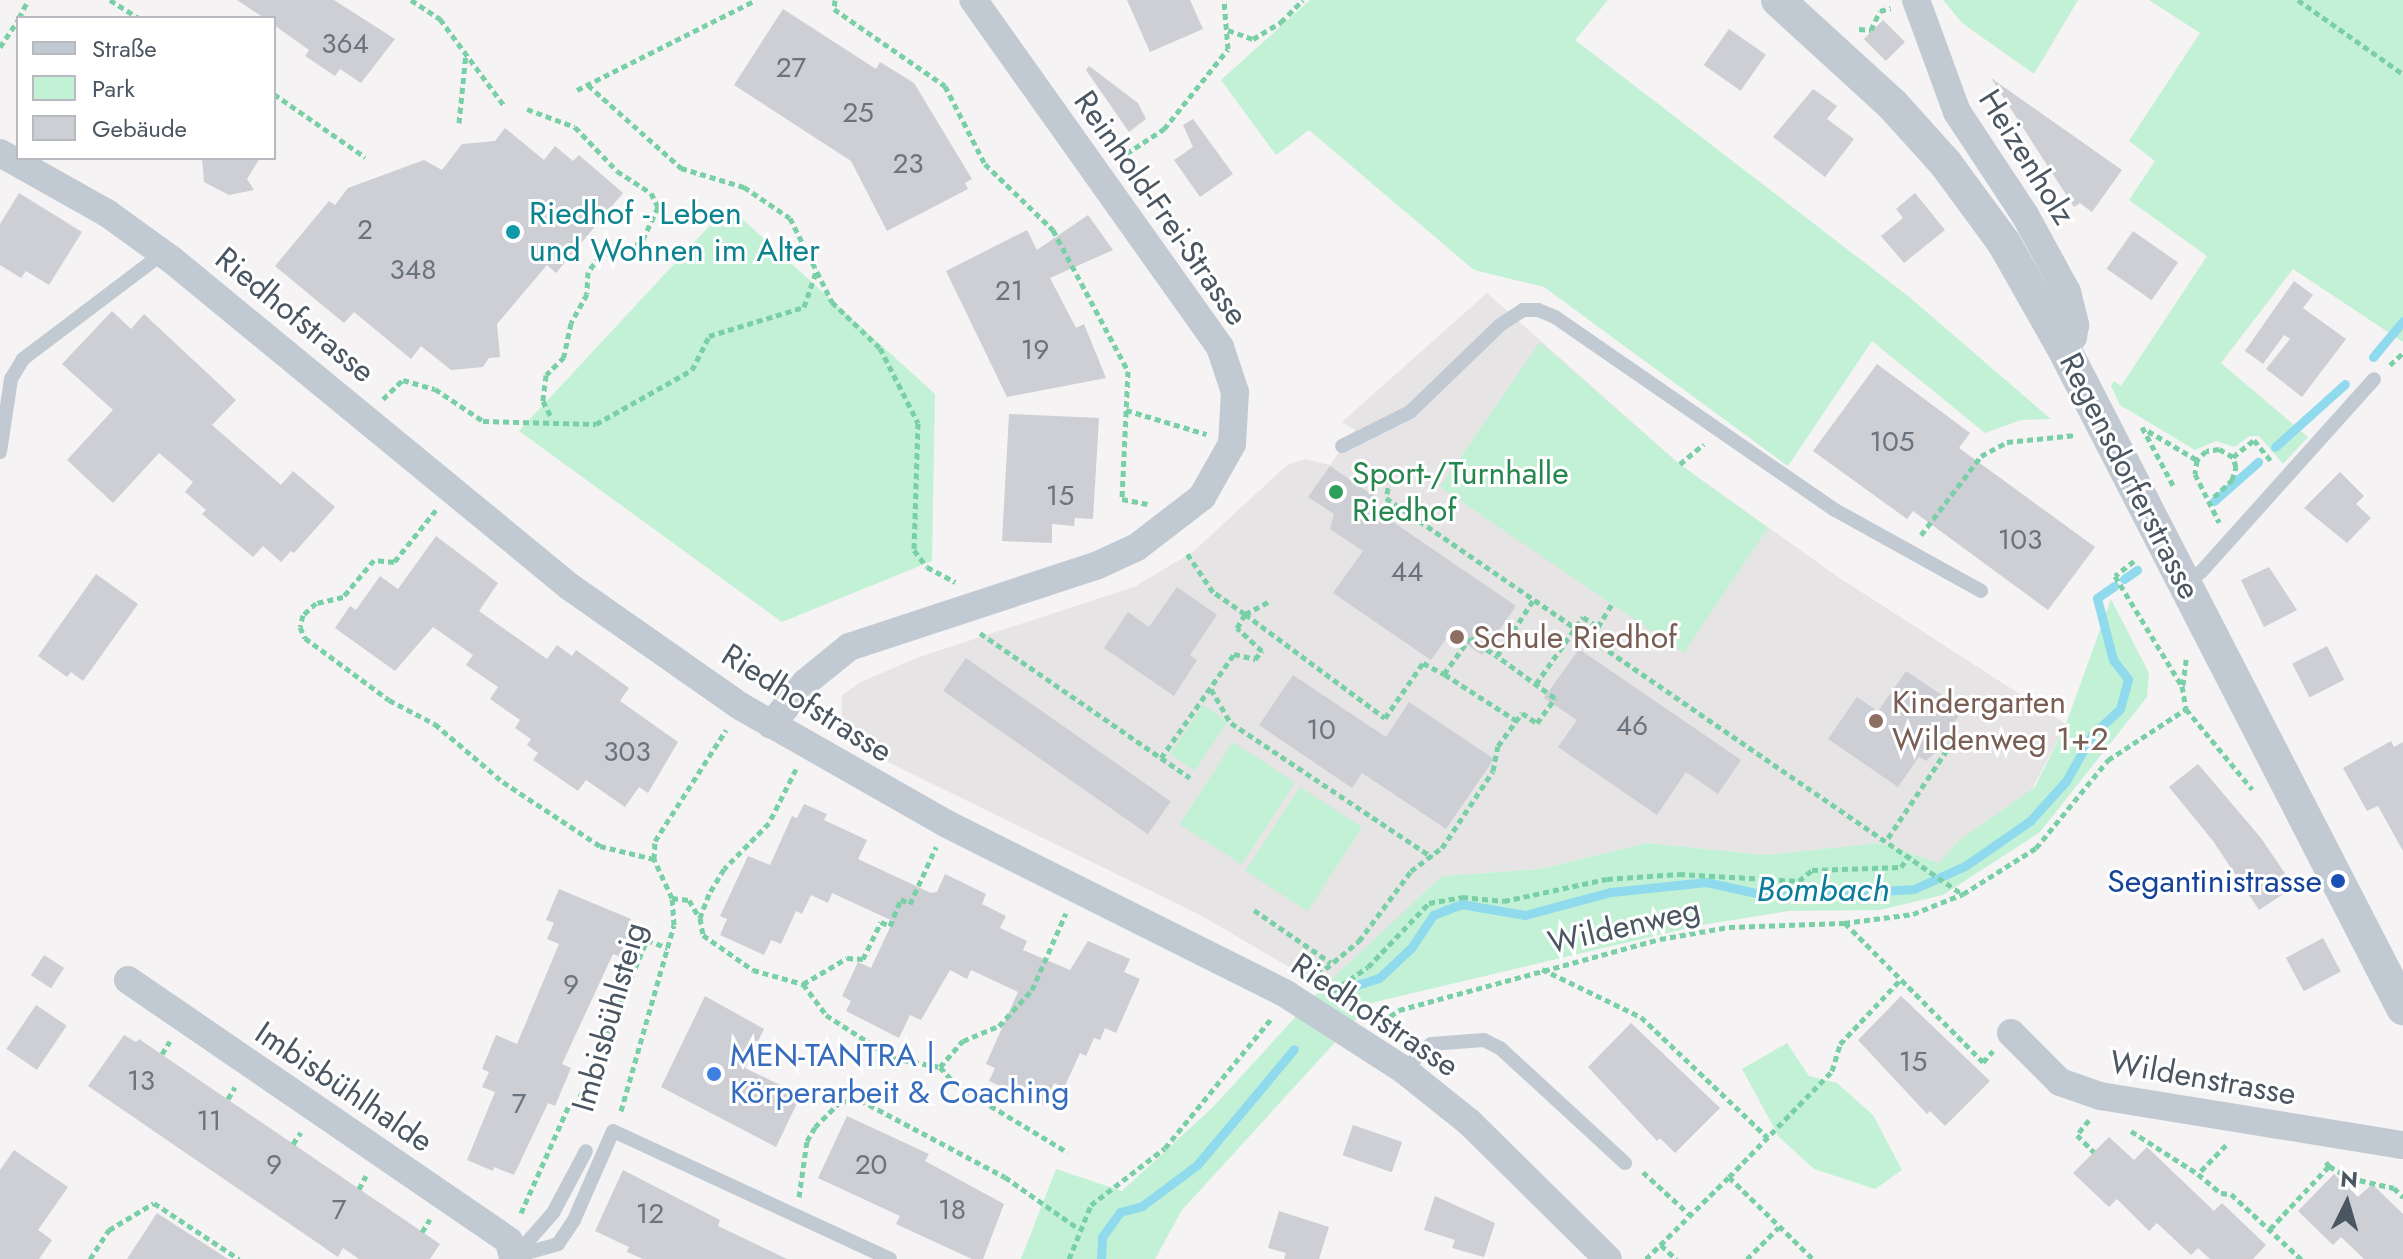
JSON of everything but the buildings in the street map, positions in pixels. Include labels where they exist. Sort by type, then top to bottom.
[{"type":"street","name":"Reinhold-Frei-Strasse","points":[[771,725],[806,682],[849,647],[1098,565],[1137,547],[1202,497],[1232,444],[1235,392],[1220,347],[973,0]]},
{"type":"street","name":"Regensdorferstrasse","points":[[1778,0],[1892,104],[1946,164],[2004,243],[2062,345],[2403,1008]]},
{"type":"street","name":"Heizenholz","points":[[1910,4],[1957,112],[2031,225],[2067,292],[2075,325],[2073,337],[2062,345]]},
{"type":"street","name":"Riedhofstrasse","points":[[0,153],[107,213],[163,253],[570,587],[771,725],[947,824],[1286,994],[1404,1070],[1469,1122],[1608,1259]]},
{"type":"street","name":"Imbisbühlhalde","points":[[128,980],[520,1254]]},
{"type":"street","name":"Wildenstrasse","points":[[2011,1033],[2060,1082],[2100,1096],[2403,1145]]},
{"type":"lane","points":[[0,452],[11,379],[23,359],[163,253]]},
{"type":"lane","points":[[1342,446],[1410,412],[1500,325],[1523,310],[1555,317],[1835,510],[1981,591]]},
{"type":"lane","points":[[2184,583],[2229,539],[2374,379]]},
{"type":"lane","points":[[1404,1070],[1431,1044],[1484,1040],[1500,1048],[1625,1163]]},
{"type":"lane","points":[[613,1131],[890,1259]]},
{"type":"lane","name":"Imbisbühlsteig","points":[[520,1254],[558,1244],[574,1220],[613,1131]]},
{"type":"lane","points":[[520,1254],[553,1213],[586,1151]]},
{"type":"path","points":[[110,0],[136,16]]},
{"type":"path","points":[[411,0],[440,19],[505,107]]},
{"type":"path","points":[[577,90],[756,0]]},
{"type":"path","points":[[835,0],[834,9],[945,86],[985,164],[1053,230],[1128,371],[1122,499]]},
{"type":"path","points":[[1114,162],[1164,129],[1228,49],[1224,0]]},
{"type":"path","points":[[1228,30],[1253,39],[1303,0]]},
{"type":"path","points":[[2298,0],[2403,74]]},
{"type":"path","points":[[1854,28],[1871,30],[1880,11],[1910,4]]},
{"type":"path","points":[[0,47],[16,23]]},
{"type":"path","points":[[459,123],[466,51]]},
{"type":"path","points":[[588,85],[681,168],[744,187],[790,218],[832,302],[880,348],[918,423],[914,550],[927,567],[962,586]]},
{"type":"path","points":[[276,95],[365,157]]},
{"type":"path","points":[[527,109],[575,127],[617,171],[651,193],[658,207],[641,243],[600,256],[588,272],[587,294],[571,323],[564,357],[546,375],[543,401],[553,420]]},
{"type":"path","points":[[382,399],[403,380],[435,389],[483,421],[553,420],[596,424],[692,370],[709,336],[804,307],[817,269]]},
{"type":"path","points":[[1126,410],[1210,436]]},
{"type":"path","points":[[1680,464],[1717,429]]},
{"type":"path","points":[[2147,430],[2197,460]]},
{"type":"path","points":[[1909,551],[1981,456],[2007,442],[2085,435]]},
{"type":"path","points":[[2214,497],[2232,480],[2233,457],[2254,440],[2284,476]]},
{"type":"path","points":[[2229,539],[2195,474],[2197,460],[2206,451],[2219,449],[2233,457]]},
{"type":"path","points":[[1390,478],[1386,498],[1888,838],[1963,894]]},
{"type":"path","points":[[438,507],[394,562],[374,560],[343,597],[316,603],[303,615],[300,627],[305,638],[389,700],[435,724],[503,782],[600,846],[654,859],[655,841],[729,726]]},
{"type":"path","points":[[1186,552],[1213,592],[1385,718],[1423,663],[1517,721]]},
{"type":"path","points":[[2134,561],[2115,576],[2182,686],[2186,709],[2262,800]]},
{"type":"path","points":[[1497,656],[1534,599]]},
{"type":"path","points":[[1161,758],[1234,654],[1255,659],[1262,651],[1237,628],[1245,614],[1268,602]]},
{"type":"path","points":[[1536,684],[1583,617],[1598,627],[1612,604]]},
{"type":"path","points":[[976,630],[1190,778]]},
{"type":"path","points":[[1318,975],[1359,941],[1411,871],[1432,857],[1493,771],[1498,746],[1522,713],[1537,723],[1555,698],[1470,638],[1444,674]]},
{"type":"path","points":[[2182,686],[2185,677]]},
{"type":"path","points":[[1211,689],[1231,723],[1432,857]]},
{"type":"path","name":"Wildenweg","points":[[1360,1041],[1399,1010],[1542,969],[1729,927],[1844,923],[1913,914],[1963,894],[2036,848],[2108,760],[2186,709]]},
{"type":"path","points":[[1888,838],[1953,741],[1947,736]]},
{"type":"path","points":[[700,918],[724,869],[769,823],[797,767]]},
{"type":"path","points":[[803,984],[847,958],[863,959],[881,922],[890,926],[901,899],[910,904],[938,843]]},
{"type":"path","points":[[1327,996],[1368,967],[1429,903],[1462,897],[1504,901],[1607,879],[1679,874],[1799,881],[1812,870],[1901,867],[1910,855]]},
{"type":"path","name":"Imbisbühlsteig","points":[[613,1131],[668,948],[672,898],[654,859]]},
{"type":"path","points":[[672,898],[689,900],[700,918],[703,935],[753,970],[803,984],[826,1015],[893,1058],[940,1067],[956,1085],[1067,1152]]},
{"type":"path","points":[[940,1067],[963,1041],[999,1026],[1032,990],[1070,905]]},
{"type":"path","points":[[1254,910],[1331,964]]},
{"type":"path","points":[[1844,923],[1983,1062],[2011,1033]]},
{"type":"path","points":[[520,1254],[570,1103],[576,1106],[647,940],[668,948]]},
{"type":"path","points":[[1542,969],[1641,1017],[1768,1138]]},
{"type":"path","points":[[1646,1259],[1832,1071],[1840,1044],[1901,979]]},
{"type":"path","points":[[1069,1259],[1079,1229],[1102,1195],[1165,1148],[1199,1111],[1286,994]]},
{"type":"path","points":[[792,1213],[802,1190],[807,1141],[815,1127],[840,1102],[860,1100],[1005,1177],[1079,1229]]},
{"type":"path","points":[[2094,1114],[2077,1135],[2094,1152]]},
{"type":"path","points":[[2129,1129],[2198,1174],[2221,1193],[2231,1194],[2301,1259]]},
{"type":"path","points":[[293,1144],[297,1137]]},
{"type":"path","points":[[2198,1174],[2224,1147]]},
{"type":"path","points":[[2317,1151],[2329,1166],[2350,1178],[2394,1188],[2403,1197]]},
{"type":"path","points":[[1625,1163],[1650,1175],[1689,1214]]},
{"type":"path","points":[[2270,1229],[2329,1166]]},
{"type":"path","points":[[1729,1177],[1813,1259]]},
{"type":"path","points":[[359,1189],[364,1178]]},
{"type":"path","points":[[90,1259],[109,1230],[154,1203],[239,1259]]},
{"type":"path","points":[[1747,1259],[1779,1227]]},
{"type":"path","points":[[1661,1245],[1676,1259]]},
{"type":"shaded area","name":"Schule Riedhof","points":[[1487,293],[1678,463],[1835,575],[2066,724],[2029,795],[1957,842],[1939,863],[1879,843],[1765,855],[1647,843],[1541,869],[1443,876],[1323,987],[1202,916],[841,739],[842,695],[861,682],[919,657],[1134,587],[1193,552],[1287,465],[1305,459],[1330,465],[1355,430],[1342,422]]},
{"type":"green space","points":[[1310,0],[1608,0],[1575,40],[1908,296],[2051,419],[2021,420],[1985,433],[1872,341],[1788,466],[1544,287],[1474,270],[1309,130],[1276,155],[1221,80]]},
{"type":"green space","points":[[1943,0],[2078,0],[2034,74],[1962,23]]},
{"type":"green space","points":[[2149,0],[2403,0],[2403,342],[2293,269],[2221,363],[2308,437],[2283,464],[2259,436],[2249,436],[2235,447],[2216,441],[2195,450],[2120,405],[2111,386],[2114,381],[2121,386],[2207,256],[2129,200],[2155,161],[2129,141],[2200,33]]},
{"type":"green space","points":[[728,206],[935,394],[932,561],[782,622],[519,431]]},
{"type":"green space","points":[[1540,342],[1678,463],[1768,528],[1684,653],[1440,487]]},
{"type":"green space","points":[[2111,599],[2149,673],[2147,697],[2040,832],[1943,895],[1880,910],[1789,911],[1701,925],[1371,1003],[1182,1210],[1155,1259],[1021,1259],[1056,1169],[1122,1191],[1214,1106],[1323,987],[1442,876],[1541,869],[1647,843],[1765,855],[1879,843],[1939,863],[1957,842],[2035,787],[2066,724]]},
{"type":"green space","points":[[1203,705],[1228,722],[1195,771],[1170,754]]},
{"type":"green space","points":[[1233,742],[1295,782],[1242,864],[1180,824]]},
{"type":"green space","points":[[1300,787],[1362,827],[1308,911],[1246,871]]},
{"type":"green space","points":[[1787,1043],[1809,1076],[1837,1083],[1873,1115],[1902,1170],[1875,1189],[1814,1169],[1779,1137],[1742,1069]]},
{"type":"waterway","name":"Bombach","points":[[2373,357],[2403,321]]},
{"type":"waterway","name":"Bombach","points":[[2275,447],[2345,384]]},
{"type":"waterway","points":[[2214,501],[2258,462]]},
{"type":"waterway","name":"Bombach","points":[[2124,579],[2137,570]]},
{"type":"waterway","name":"Bombach","points":[[1351,987],[1379,978],[1411,948],[1433,915],[1461,904],[1525,915],[1611,892],[1706,882],[1760,894],[1799,896],[1914,889],[1965,866],[2030,821],[2066,781],[2092,735],[2120,709],[2128,679],[2113,660],[2097,598],[2114,586]]},
{"type":"waterway","name":"Bombach","points":[[1101,1259],[1102,1237],[1120,1212],[1142,1206],[1197,1165],[1294,1049]]},
{"type":"place","name":"Riedhof - Leben und Wohnen im Alter","points":[[513,232]]},
{"type":"place","name":"Sport-/Turnhalle Riedhof","points":[[1336,492]]},
{"type":"place","name":"Schule Riedhof","points":[[1457,637]]},
{"type":"place","name":"Kindergarten Wildenweg 1+2","points":[[1876,721]]},
{"type":"place","name":"Segantinistrasse","points":[[2338,881]]},
{"type":"place","name":"MEN-TANTRA | Körperarbeit & Coaching","points":[[714,1074]]}]
